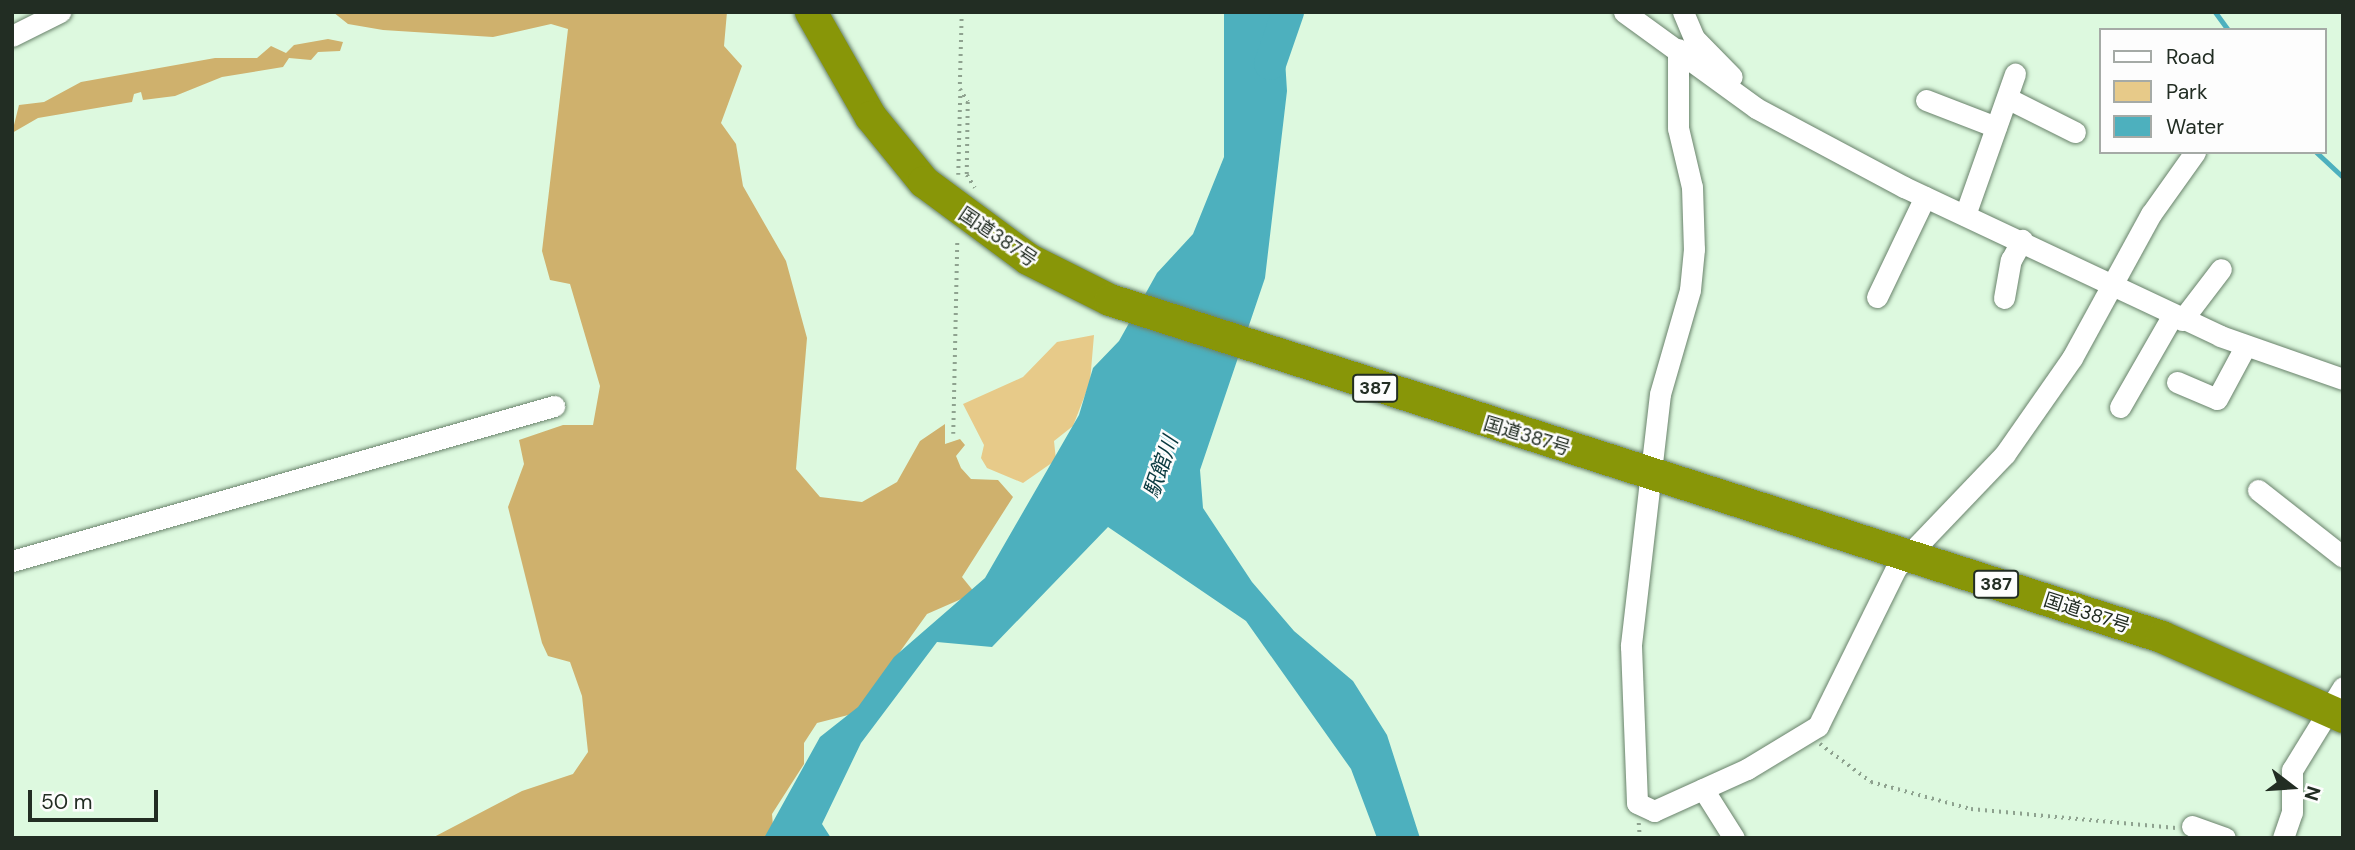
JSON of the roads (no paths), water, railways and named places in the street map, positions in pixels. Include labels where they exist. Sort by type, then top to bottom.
[{"type":"highway","name":"国道387号","points":[[811,12],[871,117],[924,181],[1028,259],[1110,300],[2204,652],[2338,704]]},
{"type":"street","points":[[12,36],[60,12]]},
{"type":"street","points":[[1624,12],[1773,118],[1925,197],[2022,240],[2110,285],[2245,347],[2343,379]]},
{"type":"street","points":[[1682,12],[1694,38],[1773,118]]},
{"type":"street","points":[[1672,46],[1678,128],[1692,187],[1695,249],[1690,290],[1662,387],[1646,473],[1631,646],[1637,803],[1660,812],[1812,731],[1834,703],[1882,593],[1908,555],[2006,454],[2072,358],[2110,285],[2194,154]]},
{"type":"street","points":[[1965,215],[2015,74]]},
{"type":"street","points":[[2007,97],[2075,132]]},
{"type":"street","points":[[1926,100],[1996,127]]},
{"type":"street","points":[[1877,297],[1925,197]]},
{"type":"street","points":[[2004,298],[2011,260],[2022,240]]},
{"type":"street","points":[[2120,407],[2178,317],[2221,270]]},
{"type":"street","points":[[2177,382],[2217,399],[2245,347]]},
{"type":"street","points":[[12,561],[554,406]]},
{"type":"street","points":[[2258,490],[2343,557]]},
{"type":"street","points":[[2283,838],[2292,812],[2292,770],[2338,704]]},
{"type":"street","points":[[1703,789],[1734,838]]},
{"type":"street","points":[[2192,826],[2225,838]]},
{"type":"water","points":[[1224,12],[1282,12],[1287,91],[1265,278],[1200,470],[1203,508],[1252,582],[1294,631],[1353,681],[1387,735],[1420,838],[1377,838],[1351,769],[1246,621],[1108,527],[992,647],[937,642],[861,743],[822,824],[831,838],[764,838],[820,737],[858,707],[894,657],[985,578],[1079,415],[1093,368],[1119,341],[1157,273],[1193,234],[1224,157]]},
{"type":"waterway","name":"駅館川","points":[[1270,64],[1288,12]]},
{"type":"waterway","points":[[2215,12],[2227,28]]},
{"type":"waterway","points":[[2318,154],[2343,177]]}]
